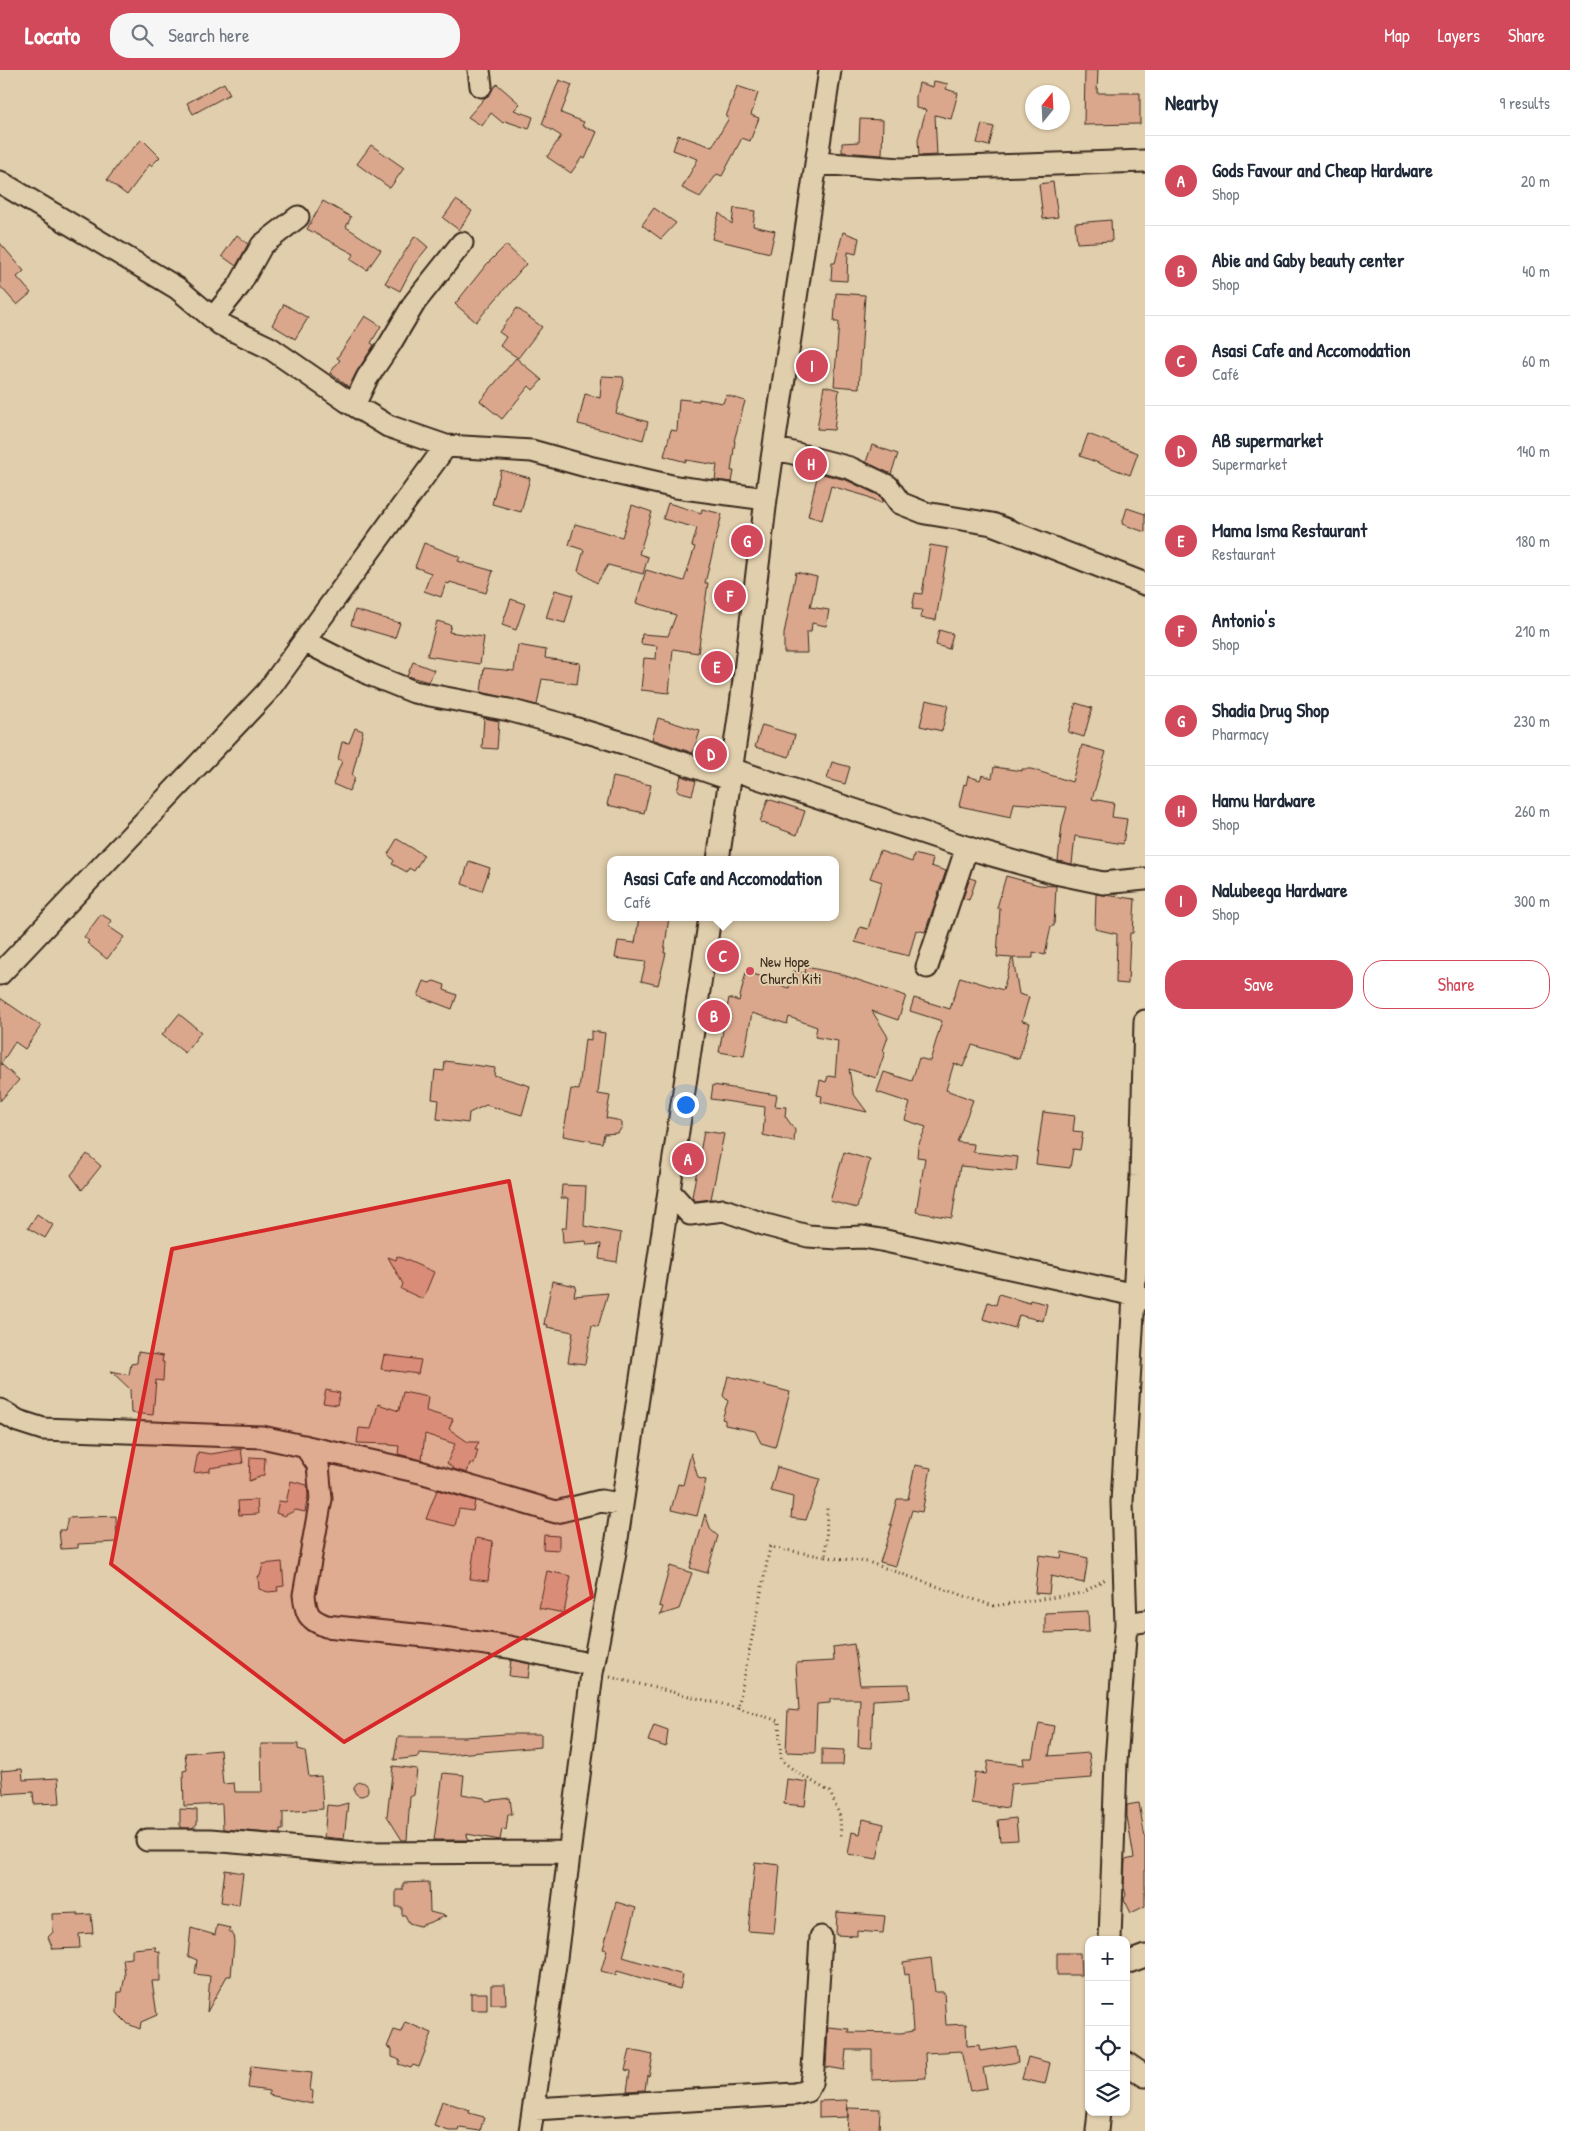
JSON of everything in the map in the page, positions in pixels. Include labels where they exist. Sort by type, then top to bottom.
[{"type":"street","points":[[719,856],[766,499],[830,70]]},
{"type":"street","points":[[817,163],[901,169],[1145,161]]},
{"type":"street","points":[[0,182],[177,288],[220,324],[270,348],[388,426],[446,446],[532,451],[593,468],[676,487],[766,499]]},
{"type":"street","points":[[213,318],[239,286],[262,245],[298,217]]},
{"type":"street","points":[[354,405],[367,378],[415,302],[462,243]]},
{"type":"street","points":[[0,974],[267,692],[446,446]]},
{"type":"street","points":[[774,448],[850,468],[888,486],[900,503],[925,513],[992,524],[1145,584]]},
{"type":"street","points":[[304,641],[369,674],[414,692],[509,710],[546,720],[731,774],[967,848],[1055,873],[1104,883],[1145,880]]},
{"type":"street","points":[[927,967],[967,848]]},
{"type":"street","points":[[530,2131],[556,1958],[568,1852],[593,1669],[622,1504],[709,921]]},
{"type":"street","points":[[1110,1936],[1116,1762],[1135,1623],[1124,1568],[1122,1502],[1125,1421],[1140,1297],[1145,1021]]},
{"type":"street","points":[[669,1191],[690,1214],[724,1210],[766,1225],[808,1236],[862,1237],[881,1240],[1140,1297]]},
{"type":"street","points":[[0,1410],[18,1421],[43,1429],[262,1437],[420,1472],[556,1512],[601,1502],[622,1504]]},
{"type":"street","points":[[305,1446],[318,1465],[322,1499],[304,1595],[306,1611],[313,1622],[326,1626],[509,1647],[593,1669]]},
{"type":"street","points":[[147,1840],[210,1840],[358,1853],[568,1852]]},
{"type":"street","points":[[534,2109],[795,2094],[807,2091],[811,2083],[813,2069],[821,1937]]},
{"type":"street","points":[[1130,1962],[1145,1956]]},
{"type":"street","points":[[1130,2067],[1145,2076]]},
{"type":"street","points":[[1097,2131],[1098,2116]]},
{"type":"path","points":[[826,1557],[827,1507]]},
{"type":"path","points":[[738,1708],[770,1547],[868,1562],[993,1606],[1082,1593],[1124,1568]]},
{"type":"path","points":[[593,1669],[738,1708],[778,1722],[781,1760],[795,1771],[830,1792],[840,1816],[841,1838]]},
{"type":"highlighted area","points":[[509,1181],[592,1597],[344,1742],[111,1564],[172,1249]]},
{"type":"building","points":[[1085,70],[1098,70],[1097,93],[1140,93],[1140,124],[1084,125]]},
{"type":"building","points":[[559,80],[572,85],[561,113],[584,122],[582,126],[597,132],[585,159],[582,157],[571,173],[547,157],[561,136],[542,124]]},
{"type":"building","points":[[934,81],[948,84],[946,89],[958,93],[951,119],[935,115],[937,155],[919,156],[918,139],[926,110],[916,108],[916,96],[919,83],[933,87]]},
{"type":"building","points":[[224,83],[230,94],[193,114],[187,103]]},
{"type":"building","points":[[497,84],[520,104],[514,110],[533,117],[529,129],[505,121],[503,123],[491,113],[482,126],[468,117]]},
{"type":"building","points":[[737,86],[758,93],[751,115],[759,118],[750,141],[742,138],[722,176],[717,174],[700,197],[682,188],[698,159],[673,150],[678,135],[712,147],[729,118],[726,117]]},
{"type":"building","points":[[860,119],[883,120],[882,155],[842,152],[842,143],[859,142]]},
{"type":"building","points":[[982,124],[994,127],[989,146],[977,143]]},
{"type":"building","points":[[142,139],[160,157],[151,166],[150,164],[127,195],[107,180],[120,162]]},
{"type":"building","points":[[371,145],[404,168],[390,188],[357,164]]},
{"type":"building","points":[[1053,182],[1058,217],[1043,219],[1039,184]]},
{"type":"building","points":[[456,200],[472,211],[459,230],[443,218]]},
{"type":"building","points":[[323,201],[351,217],[346,227],[381,250],[367,270],[350,259],[354,254],[307,229]]},
{"type":"building","points":[[654,208],[676,223],[661,239],[642,225]]},
{"type":"building","points":[[734,208],[755,211],[753,226],[775,231],[770,253],[712,239],[719,213],[732,224]]},
{"type":"building","points":[[1111,220],[1112,241],[1077,243],[1075,223]]},
{"type":"building","points":[[843,232],[859,238],[856,254],[848,252],[847,281],[831,280],[832,263],[835,263]]},
{"type":"building","points":[[237,235],[248,244],[236,266],[222,256]]},
{"type":"building","points":[[415,236],[428,247],[414,264],[400,291],[385,283]]},
{"type":"building","points":[[0,243],[24,271],[17,277],[31,293],[17,305],[0,286]]},
{"type":"building","points":[[506,245],[526,264],[476,322],[455,304],[486,265]]},
{"type":"building","points":[[836,293],[865,295],[859,388],[834,386],[839,322],[834,322]]},
{"type":"building","points":[[284,304],[308,318],[295,339],[272,325]]},
{"type":"building","points":[[517,308],[542,327],[518,358],[500,346],[506,337],[499,332]]},
{"type":"building","points":[[365,316],[381,326],[371,343],[374,345],[349,387],[330,373],[340,360],[337,358]]},
{"type":"building","points":[[516,358],[542,380],[533,390],[529,386],[502,419],[480,401]]},
{"type":"building","points":[[602,376],[623,377],[624,381],[616,413],[648,422],[643,440],[578,424],[585,394],[600,398]]},
{"type":"building","points":[[824,386],[839,390],[834,430],[817,429]]},
{"type":"building","points":[[726,395],[745,401],[734,441],[731,471],[734,471],[732,482],[715,480],[717,465],[686,460],[686,462],[664,456],[671,430],[677,431],[679,399],[699,401],[699,399],[723,403]]},
{"type":"building","points":[[1088,434],[1138,453],[1130,475],[1080,456]]},
{"type":"building","points":[[872,445],[898,454],[891,474],[866,462]]},
{"type":"building","points":[[501,470],[530,478],[521,512],[492,504]]},
{"type":"building","points":[[818,473],[846,480],[880,496],[883,500],[881,503],[866,496],[831,486],[822,520],[808,516]]},
{"type":"building","points":[[668,503],[701,513],[702,509],[722,514],[705,583],[708,583],[698,653],[673,649],[669,693],[641,690],[644,658],[656,659],[657,646],[641,644],[642,634],[668,636],[676,615],[636,603],[646,570],[684,581],[695,547],[692,546],[697,528],[663,519]]},
{"type":"building","points":[[632,505],[652,512],[639,554],[648,557],[643,574],[608,565],[597,583],[578,571],[584,550],[569,545],[575,524],[622,537]]},
{"type":"building","points":[[1127,508],[1145,514],[1145,532],[1122,524]]},
{"type":"building","points":[[424,543],[460,557],[458,561],[493,571],[486,593],[450,582],[449,584],[446,583],[441,597],[424,591],[431,573],[415,567]]},
{"type":"building","points":[[930,545],[948,548],[936,620],[920,618],[922,610],[912,609],[915,593],[922,594]]},
{"type":"building","points":[[796,572],[817,577],[810,607],[829,610],[826,626],[812,623],[811,632],[806,632],[807,653],[784,653],[784,634]]},
{"type":"building","points":[[555,590],[573,595],[565,623],[546,618]]},
{"type":"building","points":[[511,599],[525,604],[516,630],[502,625]]},
{"type":"building","points":[[355,610],[400,623],[395,638],[351,625]]},
{"type":"building","points":[[437,621],[451,625],[449,632],[484,637],[480,664],[427,656]]},
{"type":"building","points":[[939,630],[953,634],[949,649],[936,645]]},
{"type":"building","points":[[518,645],[546,650],[545,658],[580,663],[577,684],[542,679],[537,705],[481,692],[484,668],[514,671]]},
{"type":"building","points":[[413,662],[434,670],[429,682],[407,676]]},
{"type":"building","points":[[926,700],[948,705],[942,731],[920,726]]},
{"type":"building","points":[[1076,703],[1092,708],[1084,737],[1068,732]]},
{"type":"building","points":[[484,718],[499,721],[497,749],[482,748]]},
{"type":"building","points":[[658,718],[700,731],[693,753],[652,739]]},
{"type":"building","points":[[762,725],[795,735],[789,757],[755,747]]},
{"type":"building","points":[[355,728],[363,731],[352,776],[355,778],[349,791],[333,784],[342,761],[338,759],[342,742],[349,743]]},
{"type":"building","points":[[1082,745],[1106,752],[1092,799],[1114,803],[1112,817],[1127,819],[1123,844],[1075,836],[1072,864],[1058,861],[1062,825],[1067,807],[1014,803],[1011,817],[959,806],[964,784],[966,785],[968,776],[980,780],[982,775],[992,778],[994,767],[1022,771],[1022,769],[1031,769],[1072,782]]},
{"type":"building","points":[[832,762],[850,767],[845,784],[827,779]]},
{"type":"building","points":[[681,776],[696,781],[692,795],[677,791]]},
{"type":"building","points":[[613,777],[651,785],[644,813],[607,805]]},
{"type":"building","points":[[768,799],[805,811],[797,835],[760,822]]},
{"type":"building","points":[[397,839],[424,855],[414,871],[409,868],[407,872],[392,864],[394,861],[388,854]]},
{"type":"building","points":[[880,851],[912,862],[914,854],[933,859],[931,866],[946,871],[925,932],[916,930],[909,956],[855,942],[860,927],[868,929],[882,882],[870,878]]},
{"type":"building","points":[[469,861],[490,868],[482,891],[462,884]]},
{"type":"building","points":[[1006,876],[1039,885],[1056,886],[1054,926],[1051,926],[1045,955],[1033,952],[1033,958],[1013,958],[1019,994],[1029,997],[1022,1021],[1030,1023],[1019,1059],[972,1045],[963,1067],[954,1063],[946,1090],[973,1100],[957,1142],[974,1144],[973,1152],[1018,1157],[1016,1171],[960,1166],[952,1218],[916,1212],[925,1158],[917,1157],[918,1146],[926,1127],[905,1120],[910,1103],[877,1092],[884,1072],[912,1081],[919,1058],[930,1061],[942,1021],[910,1011],[914,998],[950,1009],[960,977],[1003,990],[1012,958],[997,957],[1000,908],[997,908]]},
{"type":"building","points":[[970,878],[976,880],[969,900],[963,898]]},
{"type":"building","points":[[1096,894],[1135,899],[1133,933],[1130,933],[1128,984],[1116,983],[1117,934],[1095,929]]},
{"type":"building","points":[[101,914],[112,921],[108,926],[124,937],[107,959],[87,943],[89,941],[84,937]]},
{"type":"building","points":[[638,921],[668,921],[664,953],[666,953],[658,985],[641,981],[646,962],[615,958],[618,941],[635,943]]},
{"type":"building","points":[[806,967],[840,974],[906,996],[898,1020],[872,1011],[888,1037],[876,1078],[849,1069],[853,1093],[867,1112],[821,1102],[822,1096],[817,1095],[820,1080],[826,1082],[828,1076],[835,1077],[838,1041],[815,1037],[817,1027],[789,1017],[787,1024],[752,1013],[744,1056],[719,1052],[729,998],[739,1001],[746,972],[763,977],[762,981],[789,988],[792,971],[805,973]]},
{"type":"building","points":[[424,981],[429,983],[434,981],[445,985],[444,990],[457,995],[452,1009],[418,996]]},
{"type":"building","points":[[0,998],[41,1026],[25,1049],[15,1042],[1,1064],[19,1080],[0,1101]]},
{"type":"building","points":[[179,1014],[201,1032],[185,1053],[162,1035]]},
{"type":"building","points":[[591,1031],[605,1033],[598,1094],[610,1096],[606,1118],[622,1123],[618,1133],[604,1134],[602,1143],[563,1136],[571,1089],[579,1090],[585,1039],[591,1040]]},
{"type":"building","points":[[445,1061],[495,1068],[494,1075],[530,1086],[522,1115],[486,1105],[469,1113],[468,1123],[437,1119],[439,1100],[432,1099],[435,1070],[444,1071]]},
{"type":"building","points":[[713,1085],[777,1095],[775,1106],[786,1107],[785,1116],[795,1130],[794,1142],[763,1135],[765,1107],[711,1099]]},
{"type":"building","points":[[1043,1112],[1075,1116],[1073,1131],[1083,1132],[1080,1150],[1073,1149],[1070,1168],[1036,1164]]},
{"type":"building","points":[[704,1131],[724,1134],[711,1199],[695,1201],[692,1197]]},
{"type":"building","points":[[844,1152],[870,1160],[857,1208],[830,1201]]},
{"type":"building","points":[[87,1154],[101,1166],[82,1190],[71,1175]]},
{"type":"building","points":[[562,1185],[586,1186],[584,1226],[621,1233],[617,1262],[599,1259],[601,1244],[587,1245],[586,1241],[563,1243],[562,1228],[566,1228],[568,1198],[561,1198]]},
{"type":"building","points":[[37,1214],[53,1225],[45,1238],[28,1228]]},
{"type":"building","points":[[397,1256],[434,1272],[423,1299],[401,1289],[403,1284],[388,1257],[396,1260]]},
{"type":"building","points":[[552,1281],[576,1286],[574,1296],[608,1293],[598,1327],[592,1325],[585,1364],[568,1362],[573,1332],[547,1327],[548,1325],[544,1324]]},
{"type":"building","points":[[999,1294],[1029,1303],[1030,1300],[1047,1304],[1043,1321],[1019,1315],[1015,1328],[983,1319],[988,1302],[996,1305]]},
{"type":"building","points":[[138,1352],[163,1356],[163,1381],[156,1380],[153,1415],[131,1413],[130,1389],[111,1371],[129,1375],[131,1364],[137,1363]]},
{"type":"building","points":[[384,1355],[421,1360],[418,1374],[381,1369]]},
{"type":"building","points":[[728,1376],[790,1392],[775,1447],[761,1443],[755,1431],[725,1425],[725,1420],[722,1419],[728,1401],[723,1396]]},
{"type":"building","points":[[326,1390],[340,1393],[337,1405],[323,1403]]},
{"type":"building","points":[[403,1392],[428,1397],[426,1411],[453,1419],[449,1429],[468,1442],[479,1442],[475,1450],[478,1450],[474,1464],[470,1463],[467,1473],[454,1469],[447,1463],[455,1444],[425,1434],[422,1460],[398,1454],[399,1446],[357,1443],[359,1428],[371,1429],[378,1404],[399,1411]]},
{"type":"building","points":[[241,1449],[243,1463],[210,1468],[210,1471],[194,1473],[198,1452],[211,1454]]},
{"type":"building","points":[[691,1453],[698,1478],[706,1480],[697,1516],[671,1510],[678,1484],[683,1485]]},
{"type":"building","points":[[250,1457],[265,1458],[264,1475],[249,1481]]},
{"type":"building","points":[[915,1465],[931,1468],[922,1512],[912,1510],[896,1566],[880,1562],[892,1525],[890,1525],[897,1499],[908,1499]]},
{"type":"building","points":[[777,1467],[820,1479],[806,1520],[791,1518],[793,1497],[770,1491]]},
{"type":"building","points":[[291,1481],[307,1485],[308,1495],[305,1512],[296,1510],[284,1516],[276,1513],[279,1501],[286,1502]]},
{"type":"building","points":[[437,1490],[475,1501],[473,1511],[459,1509],[455,1526],[426,1519]]},
{"type":"building","points":[[257,1500],[258,1514],[239,1515],[238,1501]]},
{"type":"building","points":[[705,1514],[711,1530],[718,1536],[707,1573],[690,1568]]},
{"type":"building","points":[[116,1516],[117,1542],[78,1544],[78,1548],[61,1549],[59,1530],[65,1530],[68,1518]]},
{"type":"building","points":[[544,1535],[559,1536],[559,1550],[543,1549]]},
{"type":"building","points":[[476,1538],[493,1541],[488,1581],[470,1579]]},
{"type":"building","points":[[1062,1552],[1088,1558],[1084,1583],[1051,1576],[1049,1594],[1035,1593],[1039,1555],[1061,1558]]},
{"type":"building","points":[[282,1562],[284,1586],[277,1587],[278,1591],[268,1592],[259,1589],[258,1576],[260,1576],[263,1564]]},
{"type":"building","points":[[670,1566],[692,1573],[679,1609],[660,1615],[663,1607],[659,1606]]},
{"type":"building","points":[[547,1571],[571,1576],[564,1613],[539,1608]]},
{"type":"building","points":[[1088,1611],[1089,1632],[1045,1633],[1045,1613]]},
{"type":"building","points":[[854,1644],[860,1685],[909,1684],[910,1698],[873,1700],[871,1748],[858,1747],[860,1699],[830,1699],[830,1703],[817,1704],[815,1753],[786,1752],[788,1710],[799,1711],[796,1663],[834,1661],[833,1647]]},
{"type":"building","points":[[511,1660],[530,1664],[528,1678],[509,1676]]},
{"type":"building","points":[[1039,1723],[1054,1726],[1049,1756],[1089,1753],[1092,1778],[1011,1784],[1008,1808],[971,1803],[975,1772],[986,1774],[988,1761],[1024,1765],[1023,1758],[1032,1758]]},
{"type":"building","points":[[654,1725],[668,1730],[666,1747],[648,1741]]},
{"type":"building","points":[[541,1734],[541,1747],[445,1755],[419,1753],[418,1757],[394,1760],[398,1737],[465,1737]]},
{"type":"building","points":[[261,1744],[298,1744],[298,1749],[305,1751],[309,1777],[321,1776],[323,1809],[283,1812],[283,1830],[280,1830],[280,1834],[223,1829],[222,1804],[184,1806],[183,1771],[187,1770],[185,1753],[220,1750],[223,1784],[234,1783],[235,1792],[262,1792]]},
{"type":"building","points":[[822,1749],[844,1750],[843,1765],[822,1765]]},
{"type":"building","points":[[393,1766],[417,1769],[414,1795],[410,1797],[407,1840],[402,1840],[387,1816]]},
{"type":"building","points":[[22,1769],[23,1780],[58,1778],[60,1803],[34,1804],[33,1792],[3,1794],[1,1771]]},
{"type":"building","points":[[443,1773],[464,1775],[462,1794],[484,1798],[486,1801],[510,1798],[512,1814],[508,1814],[506,1830],[502,1829],[500,1840],[467,1834],[468,1840],[434,1840]]},
{"type":"building","points":[[787,1779],[808,1782],[805,1806],[784,1804]]},
{"type":"building","points":[[361,1782],[366,1784],[368,1789],[366,1794],[361,1796],[356,1794],[354,1789],[356,1784]]},
{"type":"building","points":[[348,1803],[344,1839],[324,1837],[327,1805],[337,1806]]},
{"type":"building","points":[[1139,1803],[1145,1838],[1145,1906],[1131,1913],[1124,1899],[1126,1895],[1124,1887],[1125,1860],[1134,1858],[1127,1805]]},
{"type":"building","points":[[180,1809],[197,1810],[197,1824],[192,1828],[180,1828]]},
{"type":"building","points":[[1016,1818],[1018,1840],[1000,1841],[998,1820]]},
{"type":"building","points":[[863,1819],[884,1824],[877,1859],[848,1854],[852,1832],[860,1834]]},
{"type":"building","points":[[755,1862],[780,1865],[774,1933],[748,1931]]},
{"type":"building","points":[[225,1870],[243,1873],[239,1905],[221,1902]]},
{"type":"building","points":[[429,1882],[430,1912],[446,1916],[420,1926],[409,1923],[405,1915],[402,1915],[402,1907],[396,1907],[396,1890],[403,1890],[403,1883]]},
{"type":"building","points":[[616,1902],[636,1908],[623,1957],[683,1975],[680,1989],[617,1971],[616,1975],[601,1971],[607,1950],[603,1949]]},
{"type":"building","points":[[837,1912],[885,1916],[883,1933],[857,1931],[857,1936],[836,1935]]},
{"type":"building","points":[[78,1913],[78,1915],[91,1914],[93,1933],[79,1934],[80,1948],[53,1949],[48,1937],[53,1932],[52,1914]]},
{"type":"building","points":[[217,1925],[230,1928],[229,1931],[233,1934],[231,1976],[227,1976],[207,2012],[210,1976],[195,1974],[197,1960],[188,1956],[191,1928],[215,1935]]},
{"type":"building","points":[[156,1947],[155,1950],[160,1952],[160,1981],[152,1981],[157,2015],[141,2022],[140,2029],[128,2024],[117,2013],[118,1992],[122,1992],[125,1975],[123,1959],[132,1958],[132,1949]]},
{"type":"building","points":[[1057,1953],[1080,1953],[1081,1975],[1057,1975]]},
{"type":"building","points":[[931,1958],[935,1992],[944,1992],[946,2025],[966,2024],[967,2046],[979,2045],[980,2051],[1016,2046],[1018,2062],[983,2068],[987,2088],[970,2091],[961,2051],[925,2053],[926,2078],[872,2080],[872,2050],[846,2050],[844,2070],[826,2067],[828,2027],[849,2029],[848,2032],[901,2033],[913,2031],[909,1974],[905,1975],[903,1962]]},
{"type":"building","points":[[491,1985],[505,1985],[506,2004],[491,2004]]},
{"type":"building","points":[[471,1993],[487,1993],[487,2010],[471,2010]]},
{"type":"building","points":[[405,2022],[432,2033],[419,2067],[413,2065],[411,2068],[398,2064],[400,2060],[392,2057],[392,2049],[387,2047],[394,2030],[401,2032]]},
{"type":"building","points":[[630,2050],[653,2055],[645,2090],[627,2091],[630,2071],[625,2070]]},
{"type":"building","points":[[1028,2057],[1050,2063],[1045,2084],[1022,2079]]},
{"type":"building","points":[[251,2066],[312,2073],[310,2090],[313,2091],[312,2104],[269,2095],[269,2091],[248,2088]]},
{"type":"building","points":[[847,2100],[848,2117],[819,2118],[819,2101]]},
{"type":"building","points":[[442,2101],[470,2110],[469,2113],[484,2117],[480,2131],[460,2128],[459,2131],[449,2131],[434,2126]]},
{"type":"building","points":[[848,2108],[880,2109],[879,2131],[847,2131]]},
{"type":"place","name":"Nalubeega Hardware","points":[[812,366]]},
{"type":"place","name":"Hamu Hardware","points":[[811,464]]},
{"type":"place","name":"Shadia Drug Shop","points":[[747,541]]},
{"type":"place","name":"Antonio's","points":[[730,596]]},
{"type":"place","name":"Mama Isma Restaurant","points":[[717,667]]},
{"type":"place","name":"AB supermarket","points":[[711,754]]},
{"type":"place","name":"Asasi Cafe and Accomodation","points":[[723,956]]},
{"type":"place","name":"New Hope Church Kiti","points":[[750,971]]},
{"type":"place","name":"Abie and Gaby beauty center","points":[[714,1016]]},
{"type":"place","name":"Gods Favour and Cheap Hardware","points":[[688,1159]]}]
